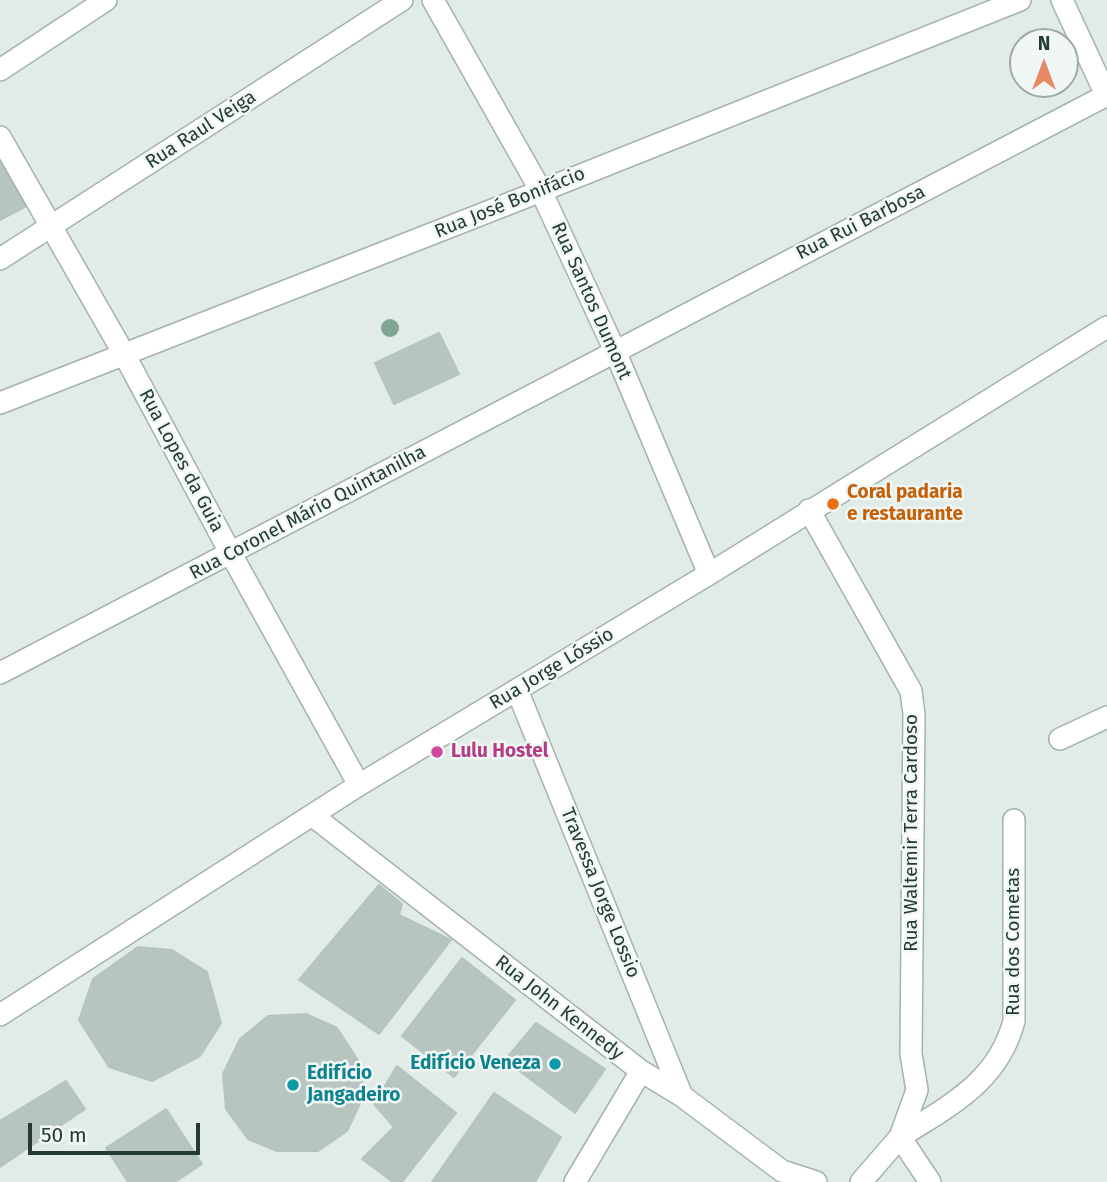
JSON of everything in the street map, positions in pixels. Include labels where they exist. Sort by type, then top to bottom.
[{"type":"street","points":[[0,70],[106,0]]},
{"type":"street","name":"Rua Raul Veiga","points":[[0,259],[402,0]]},
{"type":"street","name":"Rua Santos Dumont","points":[[433,0],[541,191],[615,351],[709,574]]},
{"type":"street","name":"Rua José Bonifácio","points":[[0,403],[1020,0]]},
{"type":"street","points":[[1062,0],[1107,96]]},
{"type":"street","name":"Rua Rui Barbosa","points":[[615,351],[1107,96]]},
{"type":"street","name":"Rua Lopes da Guia","points":[[0,137],[124,354],[359,785]]},
{"type":"street","name":"Rua Jorge Lóssio","points":[[0,1015],[359,785],[709,574],[1107,327]]},
{"type":"street","name":"Rua Coronel Mário Quintanilha","points":[[0,673],[615,351]]},
{"type":"street","name":"Rua Waltemir Terra Cardoso","points":[[809,510],[911,691],[914,714],[911,1054],[916,1090],[900,1137],[861,1182]]},
{"type":"street","name":"Travessa Jorge Lossio","points":[[517,690],[682,1096]]},
{"type":"street","points":[[1060,739],[1107,716]]},
{"type":"street","name":"Rua John Kennedy","points":[[313,816],[641,1071],[682,1096],[782,1171],[816,1182]]},
{"type":"street","name":"Rua dos Cometas","points":[[900,1137],[963,1097],[994,1066],[1008,1044],[1014,1021],[1015,999],[1014,820]]},
{"type":"street","points":[[575,1182],[641,1071]]},
{"type":"street","points":[[900,1137],[930,1182]]},
{"type":"building","points":[[0,154],[28,205],[0,220]]},
{"type":"building","points":[[439,333],[459,374],[394,404],[375,363]]},
{"type":"building","points":[[379,885],[402,904],[399,915],[451,940],[379,1034],[299,980]]},
{"type":"building","points":[[138,947],[172,950],[207,972],[221,1023],[200,1056],[152,1081],[109,1067],[79,1020],[93,979]]},
{"type":"building","points":[[462,958],[515,1000],[454,1077],[402,1036]]},
{"type":"building","name":"Edifício Jangadeiro","points":[[306,1014],[337,1028],[361,1065],[363,1097],[347,1131],[318,1151],[277,1151],[248,1139],[226,1109],[223,1074],[240,1039],[268,1016]]},
{"type":"building","name":"Edifício Veneza","points":[[536,1023],[605,1069],[575,1113],[505,1060]]},
{"type":"building","points":[[397,1066],[456,1113],[402,1182],[393,1182],[362,1159],[394,1127],[374,1104]]},
{"type":"building","points":[[66,1081],[85,1109],[0,1167],[0,1121]]},
{"type":"building","points":[[494,1093],[561,1137],[535,1182],[432,1182]]},
{"type":"building","points":[[166,1109],[202,1164],[175,1182],[128,1182],[106,1148]]},
{"type":"place","name":"Coral padaria e restaurante","points":[[833,504]]},
{"type":"place","name":"Lulu Hostel","points":[[437,752]]},
{"type":"place","name":"Edifício Veneza","points":[[555,1064]]},
{"type":"place","name":"Edifício Jangadeiro","points":[[293,1085]]}]
